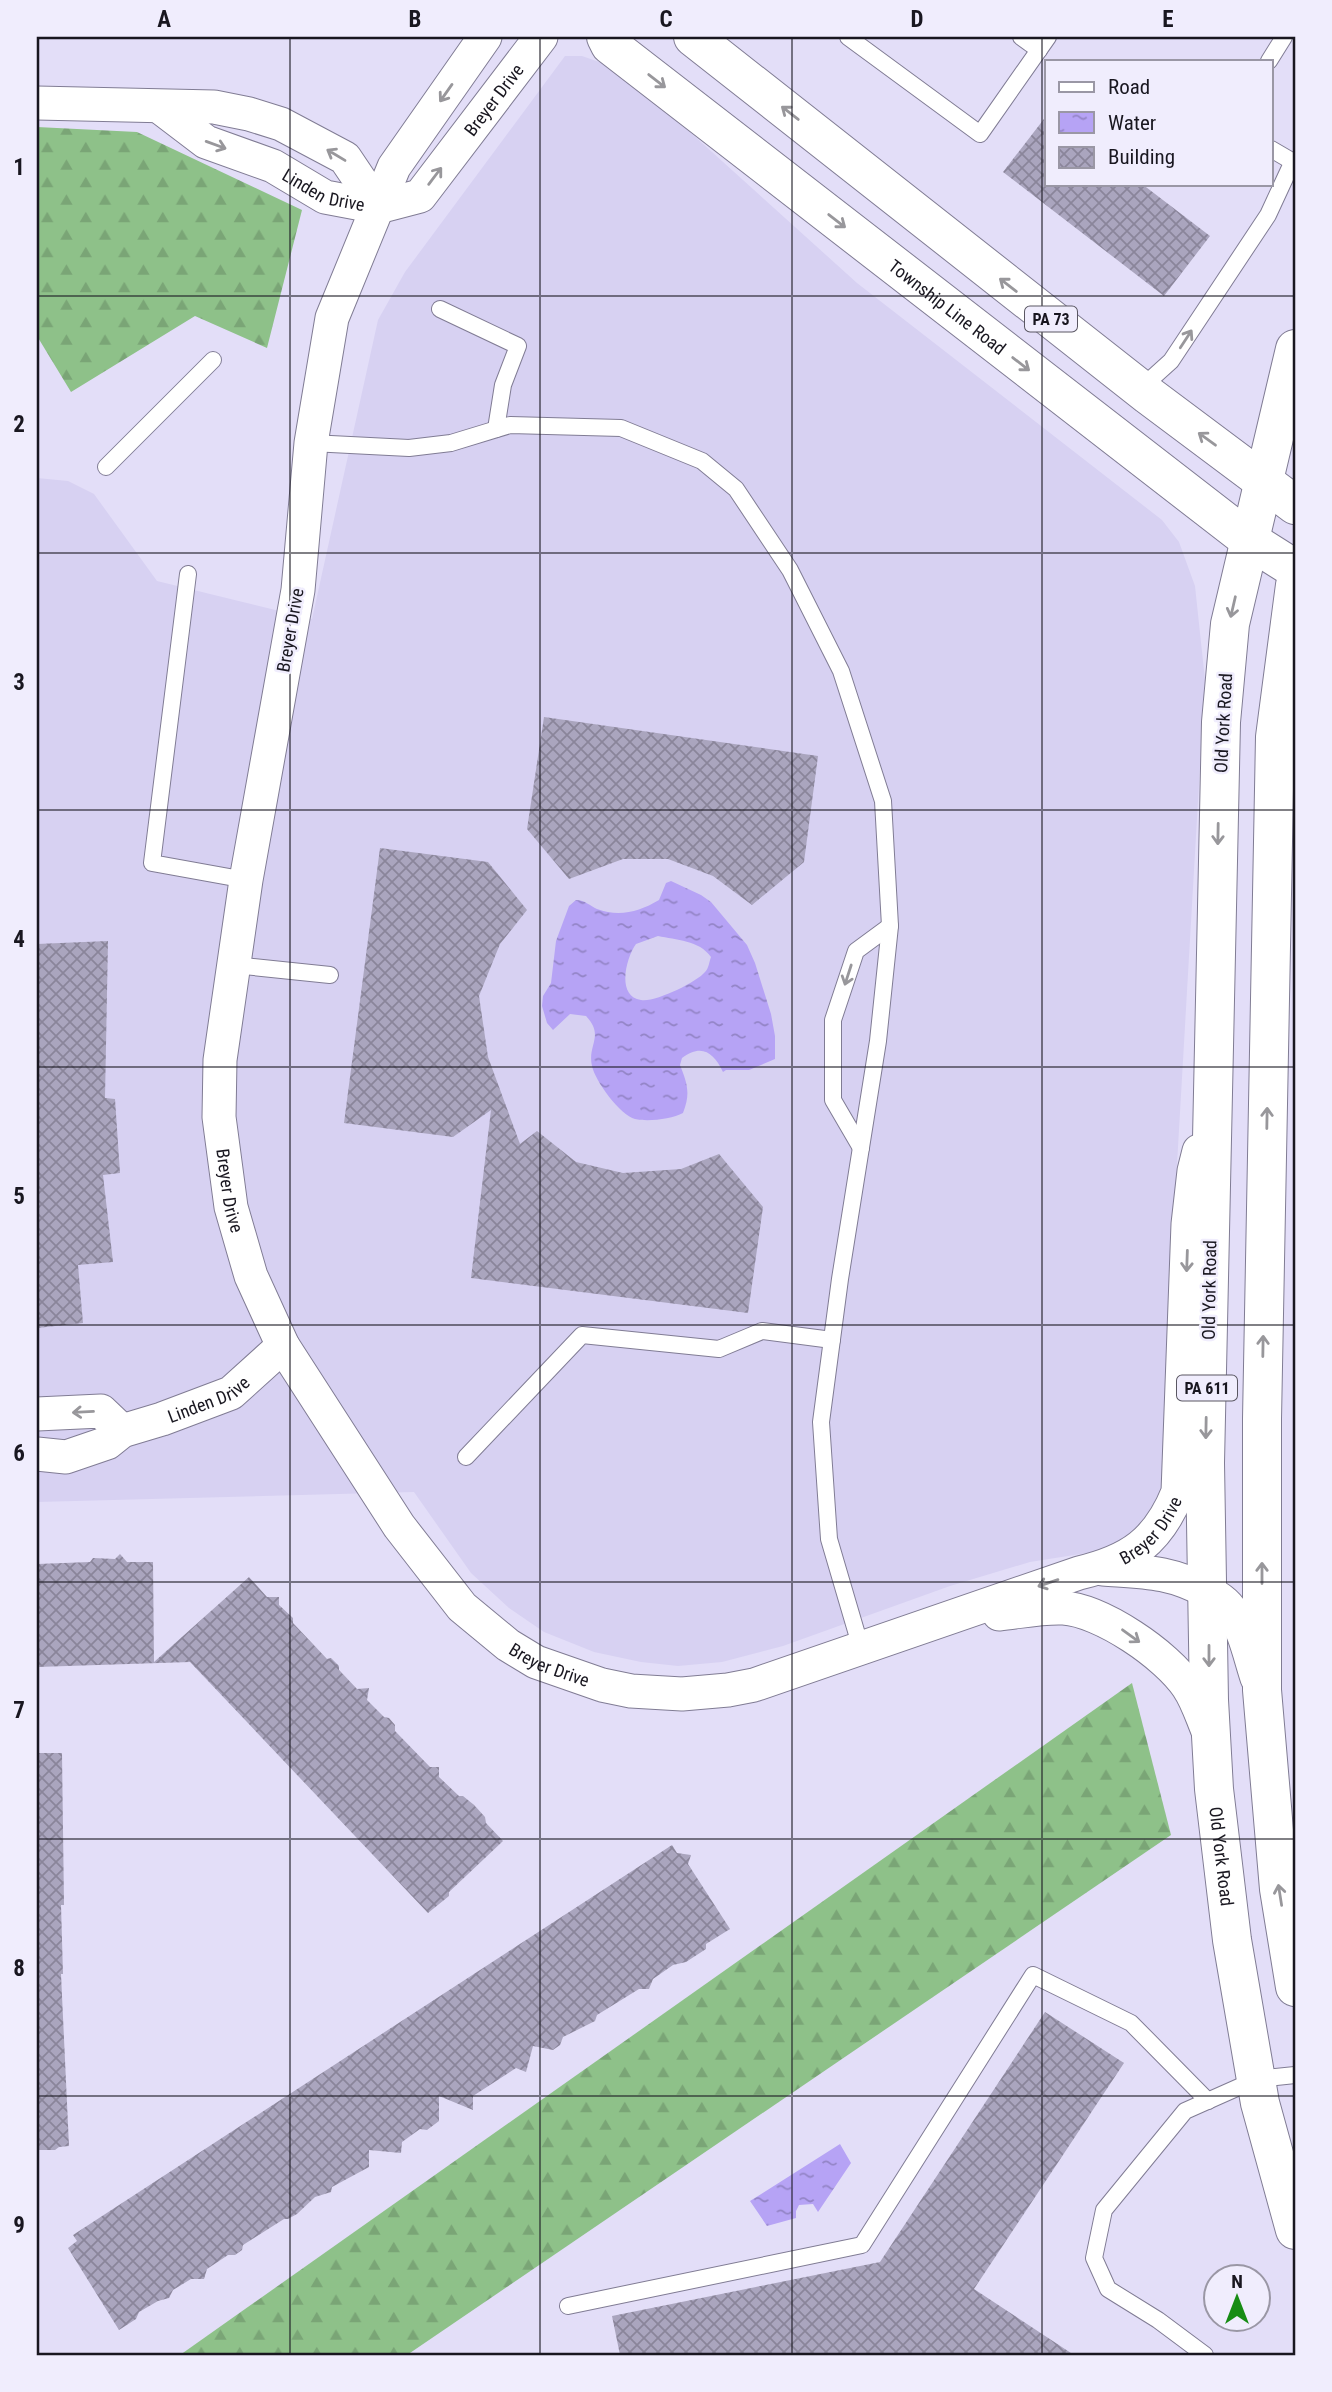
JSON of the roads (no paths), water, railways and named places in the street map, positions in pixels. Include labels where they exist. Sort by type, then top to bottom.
[{"type":"main road","name":"Township Line Road","points":[[606,37],[610,45],[1249,540],[1295,569]]},
{"type":"main road","name":"PA 73","points":[[693,37],[1140,389],[1263,478],[1295,505]]},
{"type":"main road","name":"Old York Road","points":[[1295,349],[1230,624],[1221,722],[1205,1463],[1209,1700],[1214,1788],[1232,1940],[1260,2102],[1295,2230]]},
{"type":"main road","name":"PA 611","points":[[1294,1971],[1279,1889],[1262,1690],[1262,1405],[1285,725],[1295,585]]},
{"type":"street","name":"Breyer Drive","points":[[485,37],[394,167],[332,318],[311,443],[298,590],[246,880],[220,1060],[219,1116],[231,1207],[240,1244],[267,1317],[398,1526],[462,1607],[508,1645],[536,1662],[631,1692],[682,1694],[754,1685],[1132,1554],[1163,1525],[1178,1492],[1188,1224],[1194,1171],[1212,1098]]},
{"type":"street","name":"Breyer Drive","points":[[378,207],[420,196],[541,37]]},
{"type":"street","name":"Linden Drive","points":[[37,103],[160,107],[206,142],[273,166],[325,197],[378,207]]},
{"type":"street","name":"Linden Drive","points":[[37,1454],[66,1457],[107,1443],[122,1431],[162,1419],[231,1392],[283,1346]]},
{"type":"street","points":[[37,1414],[101,1411],[122,1431]]},
{"type":"street","name":"Breyer Drive","points":[[1098,1568],[1165,1574],[1187,1580],[1221,1599],[1238,1622],[1262,1690]]},
{"type":"street","name":"Breyer Drive","points":[[947,1618],[1064,1608],[1104,1620],[1119,1627],[1154,1654],[1188,1687],[1212,1740]]},
{"type":"lane","points":[[848,37],[980,134],[1043,43],[1021,37]]},
{"type":"lane","points":[[1270,60],[1284,37]]},
{"type":"lane","points":[[1140,389],[1171,361],[1268,215],[1294,162],[1272,150]]},
{"type":"lane","points":[[440,309],[518,346],[503,385],[496,429]]},
{"type":"lane","points":[[106,467],[213,360]]},
{"type":"lane","points":[[311,443],[409,448],[451,443],[510,425],[621,428],[702,461],[736,489],[790,570],[841,671],[883,801],[890,926],[878,1041],[821,1422],[829,1539],[861,1648]]},
{"type":"lane","points":[[188,574],[152,863],[246,880]]},
{"type":"lane","points":[[861,1148],[833,1100],[833,1020],[856,951],[890,926]]},
{"type":"lane","points":[[234,965],[330,975]]},
{"type":"lane","points":[[466,1457],[582,1335],[719,1349],[762,1331],[832,1340]]},
{"type":"lane","points":[[568,2306],[862,2245],[1033,1975],[1131,2023],[1208,2101]]},
{"type":"lane","points":[[1205,2355],[1158,2320],[1108,2289],[1094,2258],[1104,2210],[1185,2111],[1256,2078],[1295,2075]]},
{"type":"water","points":[[671,881],[711,902],[747,945],[771,1014],[775,1059],[749,1070],[723,1072],[707,1052],[696,1051],[689,1054],[682,1058],[680,1065],[687,1088],[683,1113],[666,1118],[640,1120],[622,1111],[609,1097],[594,1072],[591,1059],[595,1035],[592,1023],[586,1016],[570,1014],[553,1030],[547,1023],[542,1006],[543,996],[551,983],[556,941],[569,906],[576,900],[613,913],[636,910],[659,900],[666,883]],"holes":[[[658,936],[694,944],[711,957],[707,969],[693,981],[665,995],[641,1000],[628,992],[625,976],[629,958],[636,944]]]},
{"type":"water","points":[[840,2144],[851,2163],[818,2212],[813,2204],[799,2205],[796,2218],[767,2226],[750,2201]]}]
